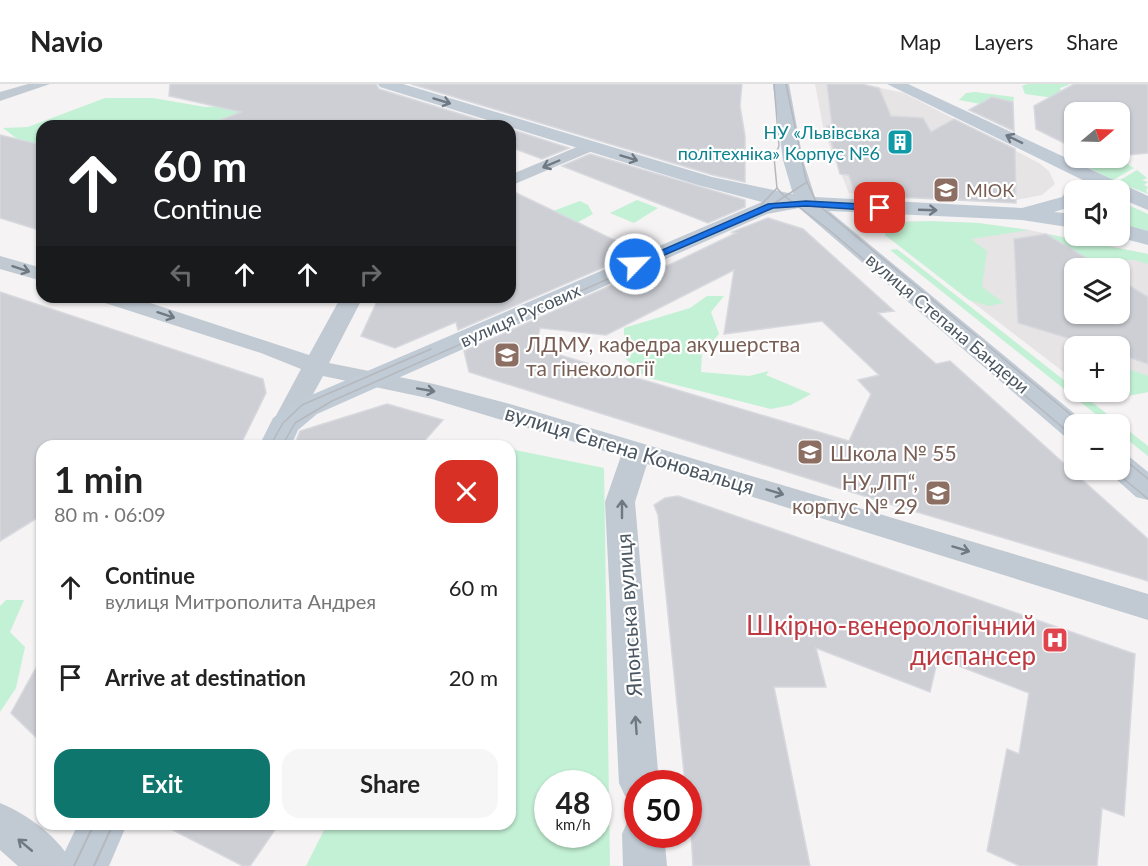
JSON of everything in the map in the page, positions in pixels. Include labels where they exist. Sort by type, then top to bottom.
[{"type":"main road","points":[[386,84],[505,120]]},
{"type":"main road","points":[[781,84],[793,160],[806,203]]},
{"type":"main road","points":[[895,84],[1064,164]]},
{"type":"main road","points":[[516,123],[733,189],[806,203],[1022,214],[1064,220]]},
{"type":"main road","points":[[1072,168],[1148,204]]},
{"type":"main road","points":[[1022,214],[1064,202]]},
{"type":"main road","name":"вулиця Русових","points":[[279,435],[306,408],[369,380],[763,208],[806,203]]},
{"type":"main road","name":"вулиця Степана Бандери","points":[[806,203],[1064,420]]},
{"type":"main road","points":[[1130,233],[1148,237]]},
{"type":"main road","points":[[1130,474],[1148,489]]},
{"type":"main road","points":[[83,866],[100,830]]},
{"type":"street","points":[[0,97],[43,84]]},
{"type":"street","points":[[516,178],[591,146]]},
{"type":"street","points":[[0,262],[36,273]]},
{"type":"street","name":"вулиця Євгена Коновальця","points":[[129,303],[269,348],[317,368],[434,392],[637,450],[1148,607]]},
{"type":"street","points":[[279,435],[317,368],[349,303]]},
{"type":"street","name":"Японська вулиця","points":[[637,450],[620,502],[638,770]]},
{"type":"street","points":[[0,824],[51,866]]},
{"type":"street","points":[[644,848],[645,866]]},
{"type":"shaded area","points":[[815,84],[861,84],[904,93],[1039,163],[1049,171],[1055,184],[1042,195],[1010,201],[849,193],[824,132]]},
{"type":"shaded area","points":[[910,221],[978,223],[1064,237],[1064,246],[1108,246],[1148,254],[1148,392],[1130,395],[1130,336],[1064,336],[1064,372],[885,235],[885,227]]},
{"type":"green space","points":[[1027,84],[1069,85],[1060,88],[1063,99],[1061,99],[1025,94],[1022,86]]},
{"type":"green space","points":[[966,93],[1014,97],[1012,110],[959,100]]},
{"type":"green space","points":[[105,98],[153,98],[205,107],[256,105],[258,111],[219,120],[47,120]]},
{"type":"green space","points":[[36,124],[36,147],[4,155],[16,138],[3,128],[28,127]]},
{"type":"green space","points":[[1130,166],[1134,168],[1113,180],[1090,168],[1130,168]]},
{"type":"green space","points":[[1137,170],[1147,178],[1142,180],[1148,182],[1144,185],[1148,187],[1146,190],[1148,194],[1130,187],[1130,180],[1120,180]]},
{"type":"green space","points":[[637,200],[658,208],[634,223],[610,213]]},
{"type":"green space","points":[[580,201],[588,205],[593,214],[563,230],[529,220]]},
{"type":"green space","points":[[1130,206],[1148,214],[1148,231],[1130,227]]},
{"type":"green space","points":[[929,221],[978,223],[1029,230],[971,239],[987,251],[982,287],[1004,303],[988,306],[969,300],[885,235],[885,227],[894,223]]},
{"type":"green space","points":[[1046,234],[1064,238],[1064,245]]},
{"type":"green space","points":[[1066,246],[1107,246],[1148,254],[1148,264],[1130,260],[1130,258],[1086,258]]},
{"type":"green space","points":[[897,249],[1064,380],[1064,389],[890,250]]},
{"type":"green space","points":[[707,296],[724,296],[711,312],[719,334],[702,353],[701,372],[749,376],[769,371],[766,375],[811,394],[791,405],[771,409],[645,377],[624,357],[624,328],[690,308]]},
{"type":"green space","points":[[1130,370],[1148,376],[1148,392],[1130,395]]},
{"type":"green space","points":[[1080,402],[1092,402],[1107,414],[1095,414]]},
{"type":"green space","points":[[1130,432],[1148,446],[1148,456],[1130,442]]},
{"type":"green space","points":[[516,450],[604,468],[609,770],[534,770],[534,848],[610,848],[610,866],[306,866],[324,830],[516,830]]},
{"type":"green space","points":[[6,600],[24,600],[10,632],[25,647],[16,688],[0,712],[0,606]]},
{"type":"building","points":[[170,84],[376,84],[379,89],[480,120],[221,120],[241,112],[169,96]]},
{"type":"building","points":[[411,84],[742,84],[740,106],[745,136],[745,182],[713,175]]},
{"type":"building","points":[[827,84],[861,84],[879,88],[891,116],[923,118],[931,132],[954,119],[1015,149],[1016,203],[855,195],[849,175],[840,174],[827,126],[832,126]]},
{"type":"building","points":[[1074,84],[1148,84],[1148,153],[1130,155],[1130,102],[1064,102],[1064,143],[1036,129],[1034,106]]},
{"type":"building","points":[[992,97],[1013,102],[1014,131],[969,110]]},
{"type":"building","points":[[516,131],[569,148],[542,159],[516,149]]},
{"type":"building","points":[[0,135],[36,144],[36,229],[0,218]]},
{"type":"building","points":[[590,154],[745,200],[745,207],[708,223],[562,166]]},
{"type":"building","points":[[516,193],[639,252],[458,330],[456,322],[395,348],[361,336],[376,303],[516,303]]},
{"type":"building","points":[[768,218],[803,229],[894,311],[878,313],[936,364],[950,361],[1064,463],[1064,480],[1082,480],[1148,539],[1148,581],[880,501],[469,372],[464,351],[661,263],[667,266],[736,233],[732,232]],"holes":[[[734,270],[724,334],[822,321],[879,375],[858,380],[871,394],[849,441],[536,348],[540,328],[606,335]]]},
{"type":"building","points":[[1046,234],[1086,258],[1064,258],[1064,324],[1130,324],[1130,286],[1148,297],[1148,364],[1130,358],[1130,336],[1064,337],[1018,323],[1014,239]]},
{"type":"building","points":[[0,292],[263,379],[266,393],[243,440],[36,440],[36,519],[0,541]]},
{"type":"building","points":[[387,404],[443,420],[425,440],[296,440],[300,431]]},
{"type":"building","points":[[678,496],[1135,654],[1124,816],[1102,808],[1097,866],[1020,866],[987,851],[1007,749],[1019,754],[1029,693],[938,658],[930,692],[816,648],[826,687],[774,687],[810,866],[693,866],[692,848],[702,848],[702,770],[684,770],[658,515],[654,505],[665,498]]},
{"type":"building","points":[[36,668],[36,737],[11,713]]},
{"type":"building","points":[[173,830],[275,830],[250,866],[243,866]]},
{"type":"tram line","points":[[774,84],[779,146],[774,157],[777,188]]},
{"type":"tram line","points":[[786,84],[807,182]]},
{"type":"tram line","points":[[785,196],[807,182]]},
{"type":"tram line","points":[[807,182],[817,204],[1070,414]]},
{"type":"tram line","points":[[761,205],[777,188]]},
{"type":"tram line","points":[[777,188],[785,196]]},
{"type":"tram line","points":[[285,440],[295,423],[332,401],[764,210],[785,196]]},
{"type":"tram line","points":[[785,196],[829,230],[1064,429]]},
{"type":"tram line","points":[[273,440],[283,423],[302,405],[431,349]]},
{"type":"tram line","points":[[1130,464],[1148,479]]},
{"type":"tram line","points":[[1125,480],[1148,499]]},
{"type":"tram line","points":[[74,866],[91,830]]},
{"type":"tram line","points":[[94,866],[110,830]]},
{"type":"place","name":"НУ «Львівська політехніка» Корпус №6","points":[[900,142]]},
{"type":"place","name":"МІОК","points":[[946,190]]},
{"type":"place","name":"ЛДМУ, кафедра акушерства та гінекології","points":[[507,355]]},
{"type":"place","name":"Школа № 55","points":[[810,452]]},
{"type":"place","name":"НУ„ЛП“, корпус № 29","points":[[938,493]]},
{"type":"place","name":"Шкірно-венерологічний диспансер","points":[[1055,640]]},
{"type":"route","points":[[635,264],[771,206],[806,203],[880,208]]}]
